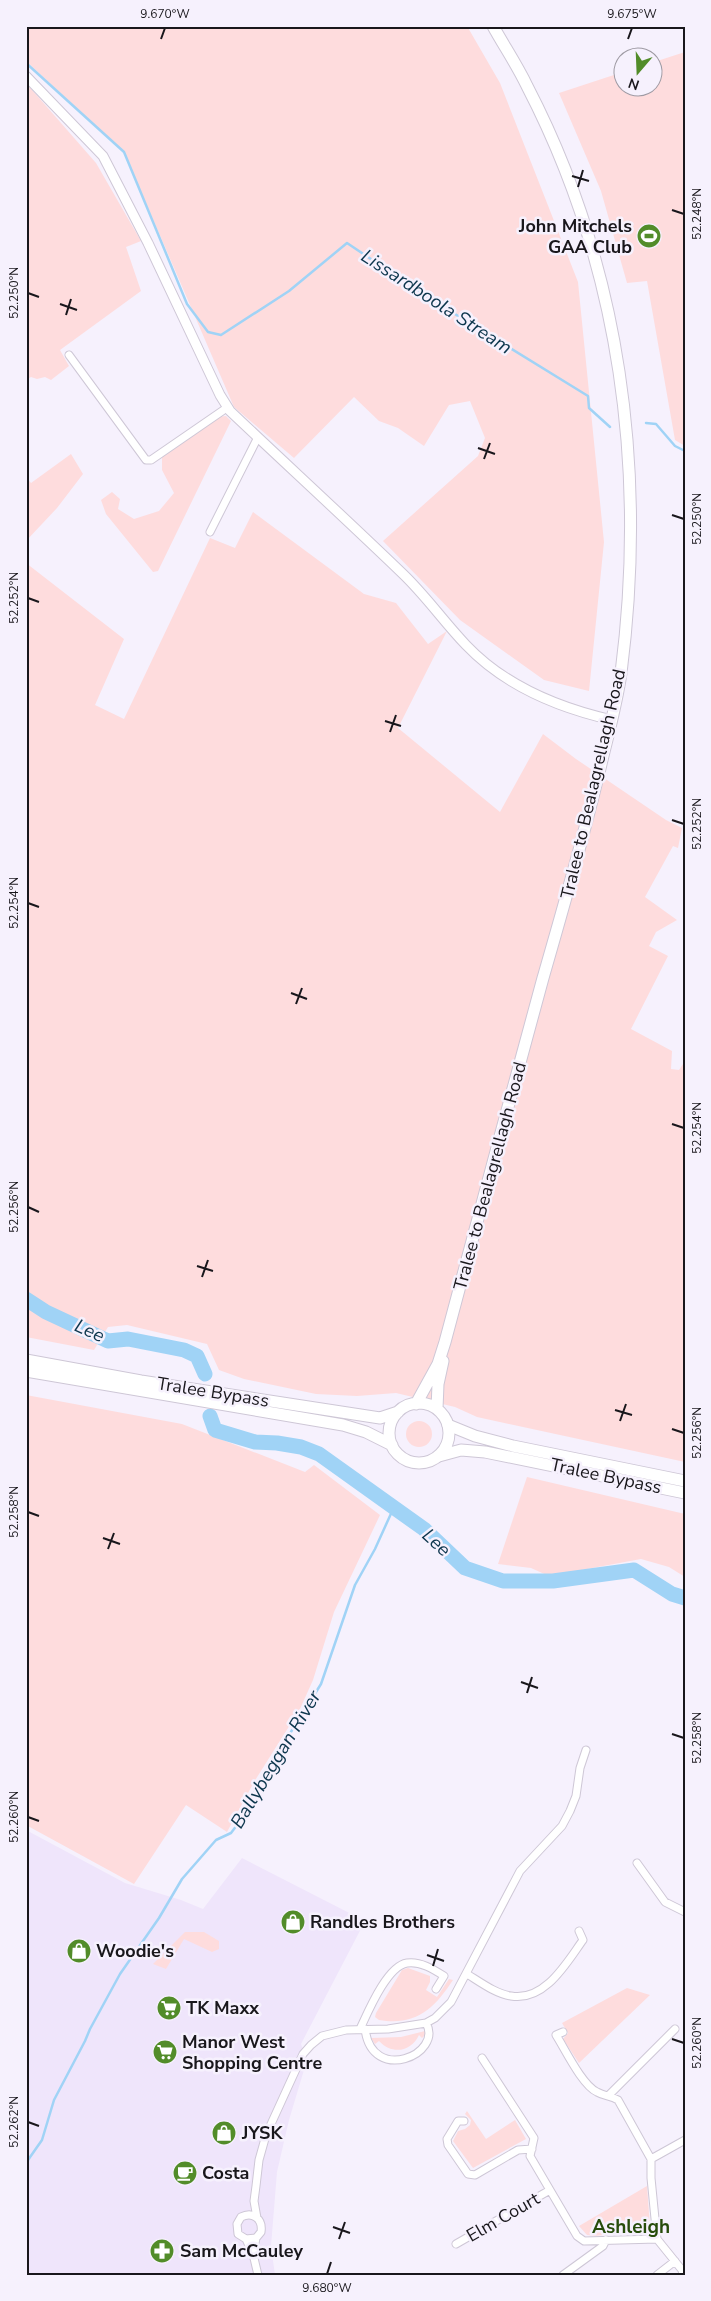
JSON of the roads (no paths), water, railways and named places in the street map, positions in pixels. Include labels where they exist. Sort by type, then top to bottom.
[{"type":"main road","name":"Tralee to Bealagrellagh Road","points":[[416,1404],[438,1364],[445,1342],[591,807],[621,675],[630,560],[630,488],[626,417],[615,337],[588,238],[561,159],[527,85],[493,26]]},
{"type":"main road","name":"Tralee to Bealagrellagh Road","points":[[437,1409],[438,1384],[445,1342]]},
{"type":"main road","name":"Tralee Bypass","points":[[26,1360],[194,1393]]},
{"type":"main road","name":"Tralee Bypass","points":[[26,1371],[380,1418],[398,1412]]},
{"type":"main road","name":"Tralee Bypass","points":[[221,1397],[343,1425],[366,1432],[392,1445]]},
{"type":"main road","points":[[416,1404],[424,1404],[437,1409],[448,1425],[448,1442],[439,1456],[423,1463],[405,1460],[392,1445],[390,1428],[398,1412],[416,1404]]},
{"type":"main road","name":"Tralee Bypass","points":[[448,1425],[475,1436],[685,1481]]},
{"type":"main road","name":"Tralee Bypass","points":[[439,1456],[461,1450],[485,1452],[685,1493]]},
{"type":"street","points":[[26,76],[103,156],[228,407],[405,576],[428,599],[467,646],[485,662],[526,690],[541,697],[591,716],[612,720]]},
{"type":"street","points":[[68,355],[146,460],[151,460],[228,407]]},
{"type":"street","points":[[210,532],[258,437]]},
{"type":"street","points":[[253,2254],[256,2238],[262,2228],[257,2218],[254,2202],[259,2160],[266,2135],[303,2054],[322,2036],[346,2030],[388,2030],[426,2023],[435,2018],[451,2002],[520,1871],[562,1826],[576,1796],[580,1768],[586,1750]]},
{"type":"street","points":[[637,1863],[665,1902],[685,1912]]},
{"type":"street","points":[[467,1974],[510,1996],[522,1996],[534,1992],[552,1981],[567,1963],[583,1940],[579,1931]]},
{"type":"street","points":[[426,2023],[429,2036],[425,2045],[407,2059],[399,2061],[388,2060],[373,2051],[363,2029],[385,1980],[398,1966],[406,1963],[416,1964],[430,1968],[444,1976],[436,1990]]},
{"type":"street","points":[[609,2095],[675,2029]]},
{"type":"street","points":[[563,2032],[556,2035],[587,2085],[596,2092],[609,2095],[618,2100],[651,2159],[657,2239],[678,2264],[684,2275]]},
{"type":"street","points":[[482,2058],[534,2138],[530,2156],[577,2236],[584,2241],[657,2239]]},
{"type":"street","points":[[464,2121],[458,2121],[447,2139],[448,2145],[468,2174],[476,2175],[518,2150],[532,2149]]},
{"type":"street","points":[[651,2159],[685,2140]]},
{"type":"street","name":"Elm Court","points":[[456,2244],[550,2190]]},
{"type":"street","points":[[254,2202],[239,2219],[236,2227],[240,2236],[246,2239],[256,2238]]},
{"type":"street","points":[[244,2215],[252,2215],[257,2218]]},
{"type":"street","points":[[246,2239],[253,2254],[258,2275]]},
{"type":"street","points":[[563,2275],[603,2246],[606,2240]]},
{"type":"street","points":[[657,2275],[685,2260]]},
{"type":"waterway","name":"Lissardboola Stream","points":[[26,63],[124,152],[187,304],[208,332],[221,335],[289,291],[347,243],[429,298],[588,396],[589,408],[610,427]]},
{"type":"waterway","name":"Lissardboola Stream","points":[[646,423],[656,424],[675,446],[685,451]]},
{"type":"waterway","name":"Lee","points":[[26,1299],[46,1312],[108,1341],[128,1339],[184,1350],[197,1356],[205,1374]]},
{"type":"waterway","name":"Lee","points":[[210,1416],[215,1430],[255,1442],[301,1447],[319,1454],[424,1529],[465,1568],[503,1581],[553,1581],[634,1570],[672,1594],[685,1598]]},
{"type":"waterway","name":"Ballybeggan River","points":[[26,2174],[28,2160],[42,2140],[54,2100],[120,1974],[159,1918],[182,1879],[216,1840],[231,1833],[237,1825],[262,1778],[321,1684],[355,1585],[375,1549],[394,1507]]},
{"type":"place","name":"John Mitchels GAA Club","points":[[649,236]]},
{"type":"place","name":"Randles Brothers","points":[[293,1922]]},
{"type":"place","name":"Woodie's","points":[[79,1951]]},
{"type":"place","name":"TK Maxx","points":[[169,2008]]},
{"type":"place","name":"Manor West Shopping Centre","points":[[165,2052]]},
{"type":"place","name":"JYSK","points":[[224,2133]]},
{"type":"place","name":"Costa","points":[[185,2173]]},
{"type":"place","name":"Sam McCauley","points":[[162,2251]]},
{"type":"district","name":"Ashleigh","points":[[631,2226]]}]
